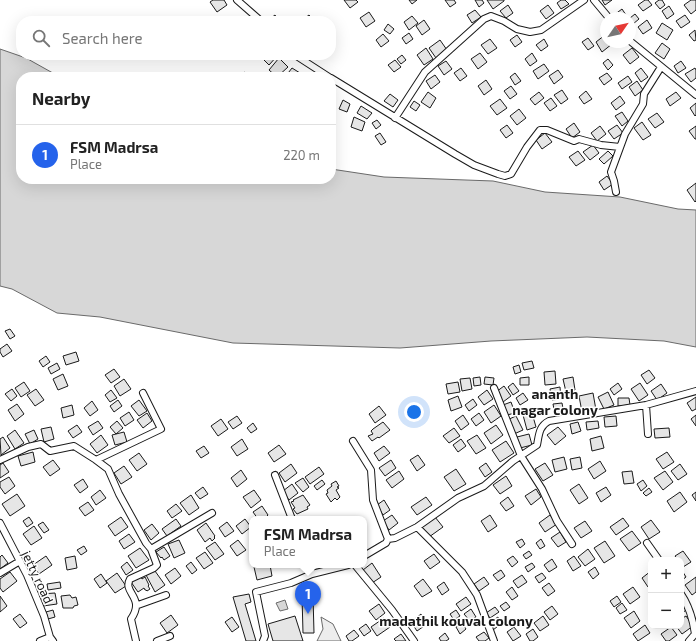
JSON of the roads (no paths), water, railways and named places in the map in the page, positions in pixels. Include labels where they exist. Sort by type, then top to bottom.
[{"type":"street","points":[[237,0],[255,16]]},
{"type":"street","points":[[395,118],[425,72],[484,19],[491,16],[504,21],[517,29],[530,32],[541,30],[584,0]]},
{"type":"street","points":[[594,0],[604,12]]},
{"type":"street","points":[[636,46],[696,95]]},
{"type":"street","points":[[303,60],[321,72]]},
{"type":"street","points":[[616,192],[611,172],[625,134],[643,104],[644,94],[660,67]]},
{"type":"street","points":[[336,82],[474,165],[505,176],[511,174],[527,146],[540,130],[547,130],[574,141],[579,139],[601,145],[620,147]]},
{"type":"street","points":[[494,388],[521,456],[542,489],[557,520],[572,544]]},
{"type":"street","points":[[367,554],[386,543],[388,539],[394,538],[417,527],[458,498],[484,486],[513,461],[538,446],[540,428],[549,420],[646,406],[696,391]]},
{"type":"street","points":[[96,460],[161,428],[143,393]]},
{"type":"street","points":[[646,406],[648,434]]},
{"type":"street","points":[[353,441],[371,470],[373,500],[388,539]]},
{"type":"street","points":[[0,460],[28,447],[41,444],[50,451],[74,446],[108,469],[119,494],[146,543],[152,549],[157,565],[156,567],[128,581],[131,592],[138,605],[136,612],[131,619],[136,641]]},
{"type":"street","points":[[274,475],[291,516]]},
{"type":"street","points":[[152,549],[212,513]]},
{"type":"street","name":"jetty road","points":[[0,523],[20,562],[44,616],[51,639]]},
{"type":"street","points":[[417,527],[462,572],[477,595],[494,641]]},
{"type":"street","points":[[647,543],[657,557]]},
{"type":"street","points":[[0,573],[20,562]]},
{"type":"street","points":[[310,568],[312,574]]},
{"type":"street","points":[[263,641],[265,636],[256,592],[291,583],[312,574],[336,568]]},
{"type":"street","points":[[357,568],[392,610],[414,641]]},
{"type":"street","points":[[138,605],[166,595]]},
{"type":"street","points":[[684,598],[693,620],[695,634],[689,641]]},
{"type":"street","points":[[157,641],[170,636]]},
{"type":"street","points":[[40,641],[51,639]]},
{"type":"place","name":"FSM Madrsa","points":[[308,614]]},
{"type":"district","name":"ananth nagar colony","points":[[555,402]]},
{"type":"district","name":"madathil kouval colony","points":[[456,621]]}]
